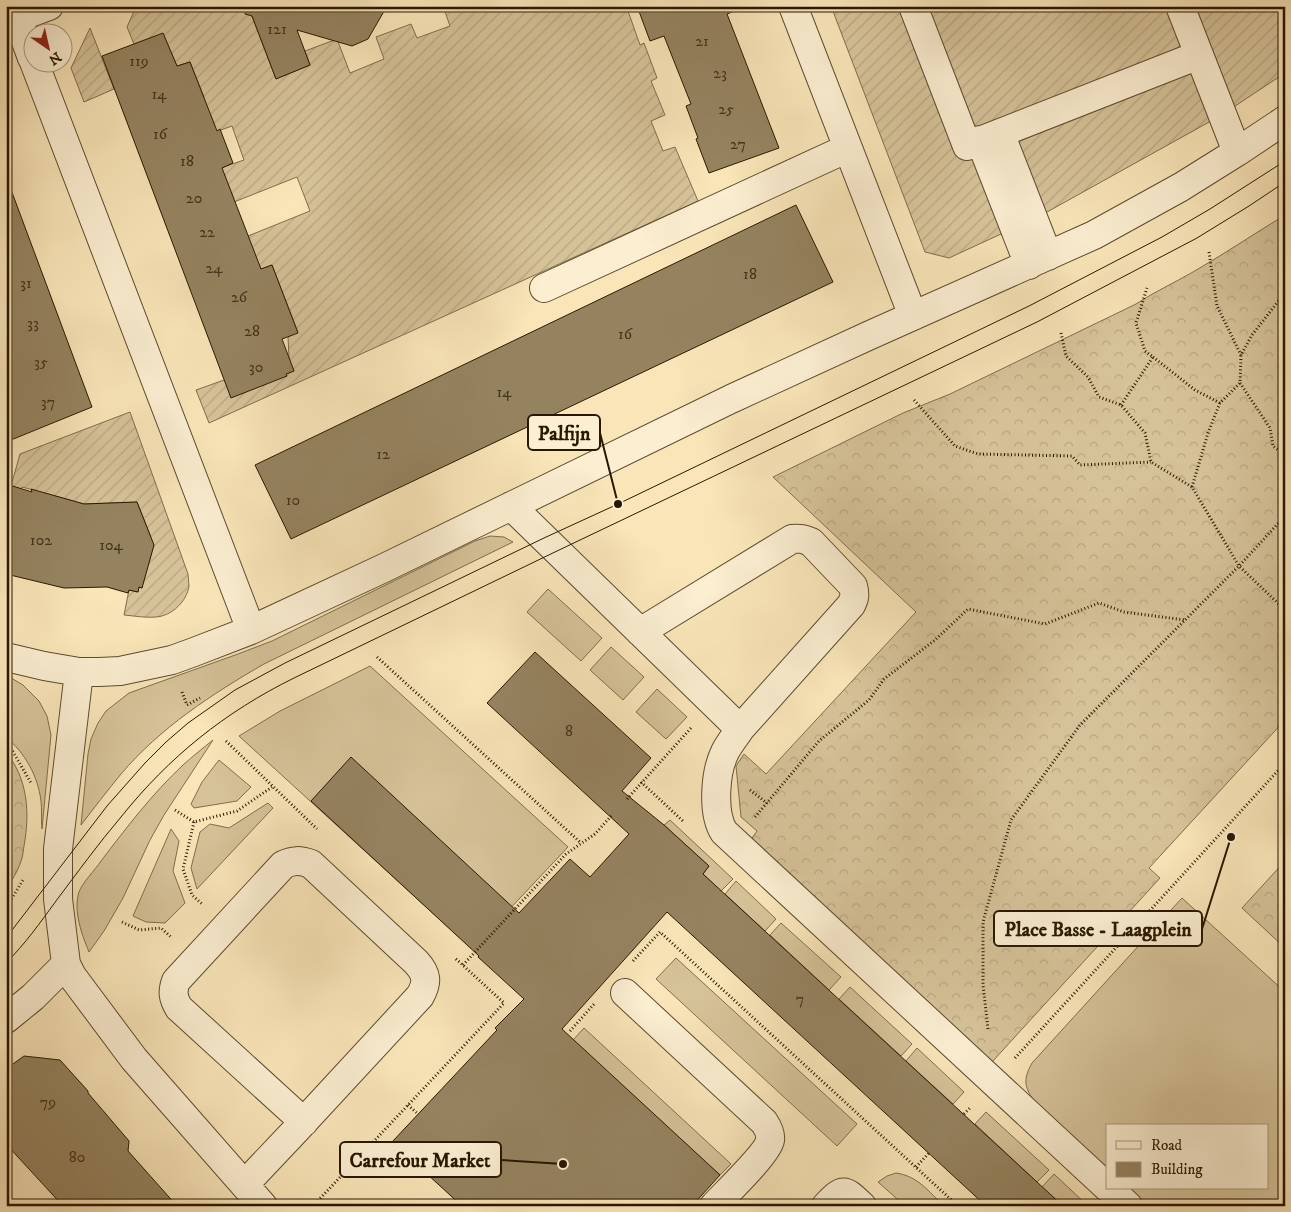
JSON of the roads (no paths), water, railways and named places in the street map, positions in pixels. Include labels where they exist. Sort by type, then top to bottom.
[{"type":"street","points":[[22,37],[12,16],[49,6]]},
{"type":"street","points":[[794,6],[913,316]]},
{"type":"street","points":[[913,6],[967,146],[1199,55]]},
{"type":"street","points":[[1180,6],[1237,152]]},
{"type":"street","points":[[38,72],[251,630]]},
{"type":"street","points":[[6,657],[79,672],[120,671],[172,660],[251,630],[384,568],[731,399],[1094,235],[1181,187],[1285,120]]},
{"type":"street","points":[[990,137],[1038,260]]},
{"type":"street","points":[[544,288],[848,148]]},
{"type":"street","points":[[511,506],[740,729]]},
{"type":"street","points":[[640,632],[792,539],[806,539],[811,542],[853,586],[855,593],[851,605],[740,729],[725,752],[719,766],[717,781],[717,814],[719,824],[724,832],[1106,1186]]},
{"type":"street","points":[[79,672],[58,849],[58,899],[66,964],[76,981],[134,1059],[263,1206]]},
{"type":"street","points":[[244,1184],[304,1122],[420,996],[425,988],[426,978],[423,969],[310,864],[292,860],[283,865],[195,960],[176,981],[173,990],[174,1000],[179,1008],[304,1122]]},
{"type":"street","points":[[6,1019],[33,997],[66,964]]},
{"type":"street","points":[[613,995],[764,1122],[768,1128],[770,1141],[764,1152],[714,1206]]},
{"type":"street","points":[[1110,1190],[1128,1206]]},
{"type":"street","points":[[826,1206],[841,1192],[848,1193],[862,1206]]},
{"type":"tram line","points":[[6,938],[107,806],[145,763],[188,723],[235,690],[285,663],[1029,306],[1162,237],[1285,161]]},
{"type":"tram line","points":[[6,963],[32,933],[112,827],[139,795],[200,738],[222,721],[269,691],[1037,322],[1197,238],[1285,182]]},
{"type":"place","name":"Palfijn","points":[[618,504]]},
{"type":"place","name":"Place Basse - Laagplein","points":[[1231,837]]},
{"type":"place","name":"Carrefour Market","points":[[563,1164]]}]
